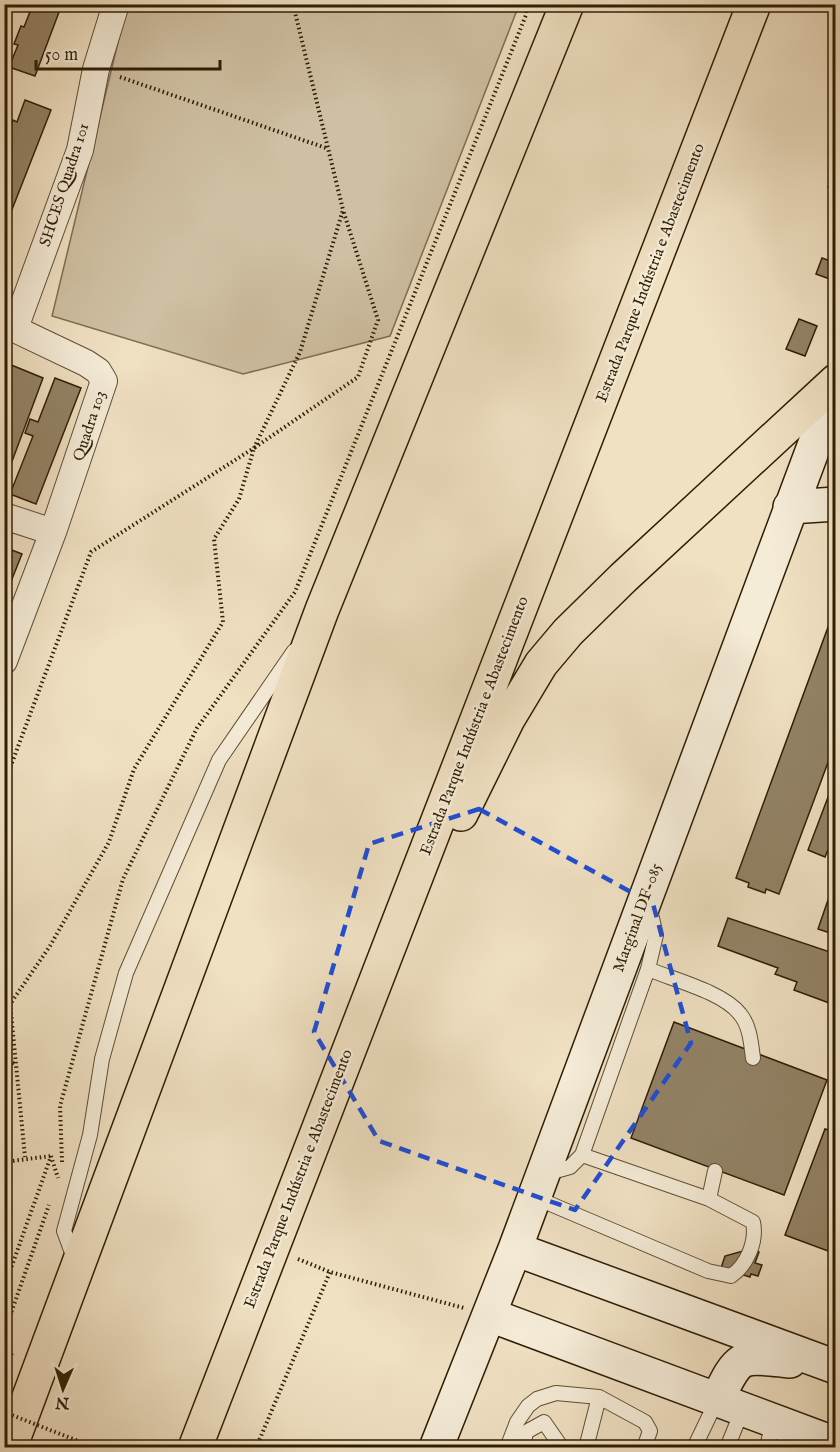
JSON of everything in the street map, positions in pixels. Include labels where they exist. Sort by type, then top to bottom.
[{"type":"highway","points":[[10,1448],[322,610],[567,4]]},
{"type":"highway","name":"Estrada Parque Indústria e Abastecimento","points":[[195,1448],[754,4]]},
{"type":"highway","points":[[356,1032],[508,719],[541,664],[568,632],[622,578],[834,397]]},
{"type":"main road","points":[[554,40],[559,4]]},
{"type":"main road","name":"Marginal DF-085","points":[[436,1448],[539,1186],[790,507],[834,397]]},
{"type":"main road","points":[[790,507],[836,504]]},
{"type":"main road","points":[[515,1249],[832,1366]]},
{"type":"main road","points":[[490,1315],[750,1418],[836,1444]]},
{"type":"main road","points":[[750,1418],[730,1372],[741,1359],[753,1357],[832,1366]]},
{"type":"street","name":"SHCES Quadra 101","points":[[10,326],[80,150],[96,69],[116,4]]},
{"type":"street","name":"Quadra 103","points":[[10,326],[86,363],[98,371],[104,381],[53,532]]},
{"type":"street","points":[[4,516],[53,532],[4,660]]},
{"type":"lane","points":[[78,1268],[64,1231],[90,1135],[102,1059],[126,973],[219,760],[322,610]]},
{"type":"lane","points":[[539,1186],[570,1167],[582,1155],[648,969],[656,935],[653,914],[646,898]]},
{"type":"lane","points":[[648,969],[719,998],[740,1012],[751,1039],[753,1058]]},
{"type":"lane","points":[[539,1186],[708,1270],[731,1276],[742,1269],[756,1235],[753,1222],[709,1199],[582,1155]]},
{"type":"lane","points":[[709,1199],[716,1171]]},
{"type":"lane","points":[[507,1448],[517,1422],[537,1399],[556,1393],[599,1396],[649,1426],[650,1431],[644,1448]]},
{"type":"lane","points":[[586,1448],[599,1396]]},
{"type":"lane","points":[[694,1448],[750,1418]]},
{"type":"lane","points":[[727,1448],[750,1418]]},
{"type":"lane","points":[[523,1448],[526,1432],[544,1422],[562,1448]]},
{"type":"path","points":[[4,784],[91,552],[254,448],[358,377],[378,320],[326,148],[294,5]]},
{"type":"path","points":[[96,69],[326,148]]},
{"type":"path","points":[[4,1013],[50,946],[103,852],[134,770],[223,622],[214,539],[239,499],[254,448],[300,352],[343,210]]},
{"type":"path","points":[[4,941],[25,1157]]},
{"type":"path","points":[[4,979],[7,971]]},
{"type":"path","points":[[4,1060],[16,1064]]},
{"type":"path","points":[[4,1162],[25,1157],[51,1156]]},
{"type":"path","points":[[51,1156],[58,1176],[57,1183]]},
{"type":"path","points":[[4,1288],[51,1156]]},
{"type":"path","points":[[4,1333],[53,1194]]},
{"type":"path","points":[[256,1448],[330,1272],[490,1315]]},
{"type":"path","points":[[4,1412],[96,1448]]},
{"type":"highlighted area","points":[[479,809],[653,904],[691,1043],[575,1210],[379,1141],[314,1032],[369,844]]},
{"type":"shaded area","points":[[127,5],[519,5],[390,336],[243,374],[52,316]]},
{"type":"building","points":[[33,4],[62,4],[35,76],[9,67],[18,45],[14,44]]},
{"type":"building","points":[[25,100],[51,110],[4,230],[4,154],[10,139],[6,137],[13,120],[17,122]]},
{"type":"building","points":[[836,168],[836,189],[828,187]]},
{"type":"building","points":[[822,258],[836,263],[835,281],[816,274]]},
{"type":"building","points":[[799,319],[817,326],[805,356],[786,349]]},
{"type":"building","points":[[4,362],[43,378],[4,483]]},
{"type":"building","points":[[55,378],[81,388],[36,504],[10,494],[33,436],[25,433],[30,419],[38,422]]},
{"type":"building","points":[[4,547],[22,554],[4,599]]},
{"type":"building","points":[[831,619],[836,621],[836,741],[779,894],[766,889],[765,893],[748,887],[749,883],[736,878]]},
{"type":"building","points":[[836,776],[836,830],[825,857],[808,850]]},
{"type":"building","points":[[828,900],[836,903],[836,935],[818,929]]},
{"type":"building","points":[[728,918],[836,954],[836,997],[832,1004],[794,990],[797,982],[775,974],[778,968],[718,946]]},
{"type":"building","points":[[674,1022],[827,1080],[784,1195],[631,1138]]},
{"type":"building","points":[[836,1122],[836,1254],[785,1235],[825,1129],[832,1131]]},
{"type":"building","points":[[750,1249],[759,1252],[755,1263],[762,1265],[758,1276],[751,1274],[750,1277],[721,1268],[725,1256]]}]
